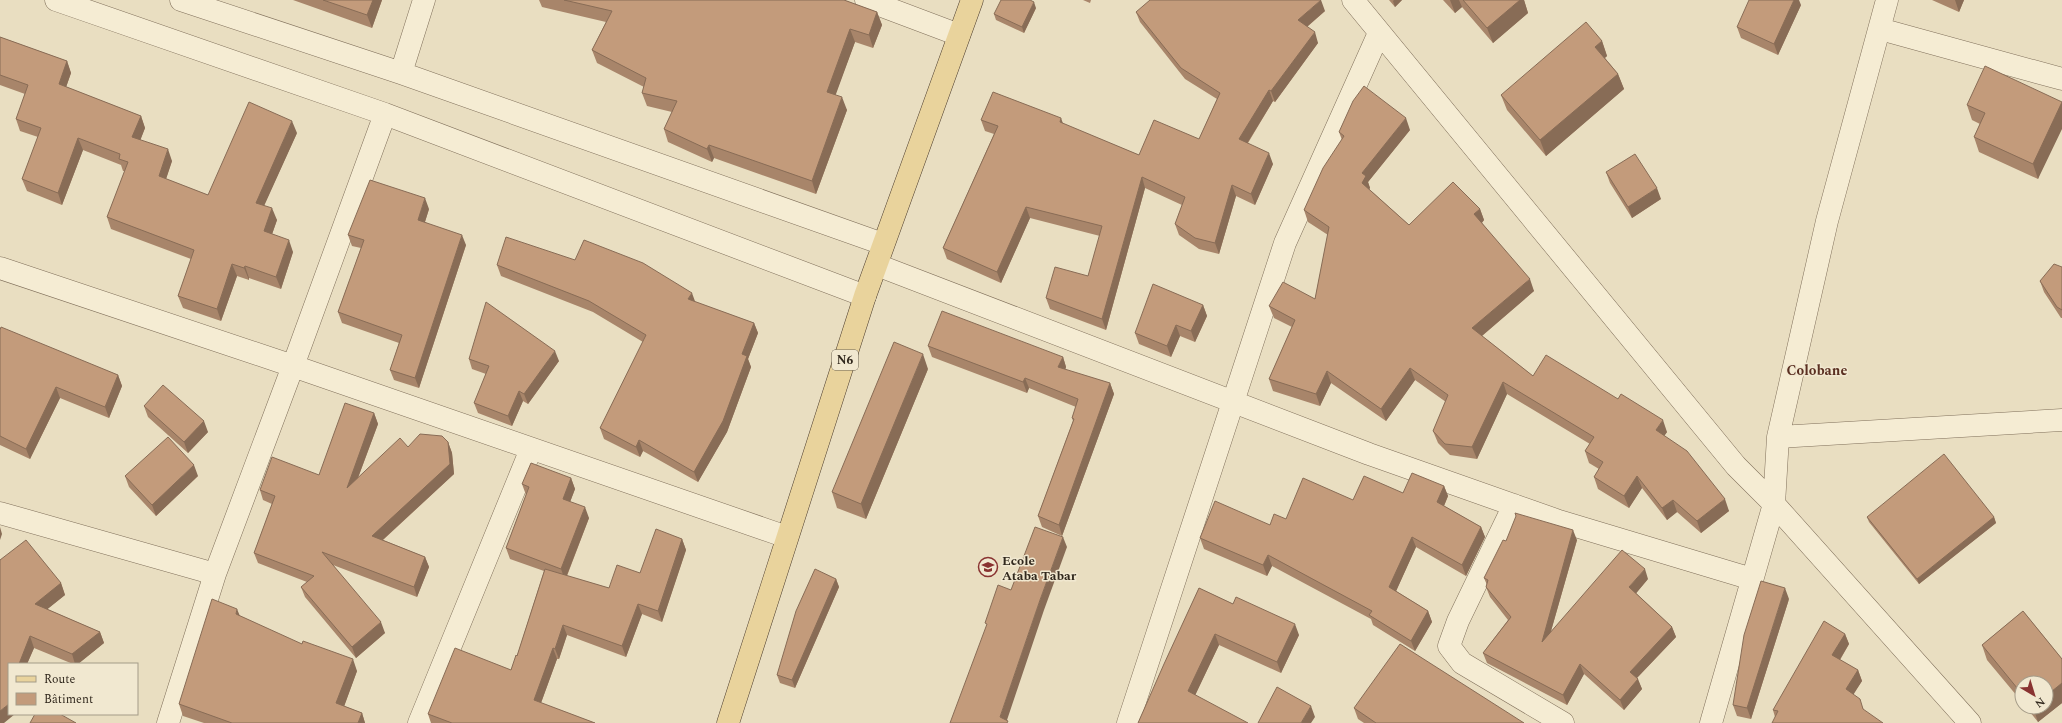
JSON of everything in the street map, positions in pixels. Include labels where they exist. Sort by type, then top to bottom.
[{"type":"main road","name":"N6","points":[[728,723],[865,296],[972,0]]},
{"type":"street","points":[[56,0],[385,114],[865,296]]},
{"type":"street","points":[[181,0],[401,73],[883,244]]},
{"type":"street","points":[[401,73],[424,0]]},
{"type":"street","points":[[866,0],[959,35]]},
{"type":"street","points":[[1353,0],[1736,466],[1774,504],[1970,723]]},
{"type":"street","points":[[1711,723],[1774,504],[1778,437],[1827,221],[1887,0]]},
{"type":"street","points":[[1880,29],[2062,79]]},
{"type":"street","points":[[1128,723],[1232,401],[1285,244],[1379,32]]},
{"type":"street","points":[[168,723],[215,574],[385,114]]},
{"type":"street","points":[[877,265],[1369,454],[1514,505],[1752,580]]},
{"type":"street","points":[[0,268],[293,366],[787,537]]},
{"type":"street","points":[[1778,437],[2062,420]]},
{"type":"street","points":[[419,723],[531,449]]},
{"type":"street","points":[[1514,505],[1458,621],[1449,646],[1462,663],[1563,723]]},
{"type":"street","points":[[0,513],[215,574]]},
{"type":"building","points":[[323,0],[373,0],[367,15]]},
{"type":"building","points":[[564,0],[844,0],[877,12],[869,35],[850,29],[827,92],[842,97],[812,181],[709,145],[707,149],[664,129],[677,101],[642,93],[646,78],[592,50],[612,11]]},
{"type":"building","points":[[1001,0],[1030,0],[1034,2],[1022,27],[994,14]]},
{"type":"building","points":[[1150,0],[1321,0],[1298,20],[1315,32],[1271,91],[1269,90],[1239,139],[1269,153],[1251,194],[1232,185],[1215,243],[1195,238],[1175,224],[1185,197],[1142,177],[1102,319],[1046,298],[1055,267],[1088,276],[1102,226],[1026,207],[997,272],[943,248],[998,126],[981,120],[993,92],[1061,118],[1060,122],[1139,155],[1154,120],[1199,139],[1220,93],[1181,68],[1136,12]]},
{"type":"building","points":[[1463,0],[1520,0],[1487,28]]},
{"type":"building","points":[[1749,0],[1794,0],[1774,44],[1737,27]]},
{"type":"building","points":[[1586,22],[1602,41],[1595,47],[1618,74],[1540,140],[1501,95]]},
{"type":"building","points":[[0,37],[67,61],[59,84],[141,116],[132,137],[168,149],[159,176],[208,195],[249,102],[292,121],[256,203],[272,208],[264,231],[289,240],[276,277],[245,266],[244,268],[232,264],[217,309],[178,296],[194,250],[107,217],[128,162],[119,159],[120,154],[78,138],[58,193],[22,179],[41,128],[16,119],[28,85],[0,75]]},
{"type":"building","points":[[1985,66],[2062,102],[2033,164],[1974,137],[1985,113],[1967,105]]},
{"type":"building","points":[[1364,86],[1406,118],[1362,173],[1366,176],[1362,183],[1409,225],[1453,182],[1480,209],[1474,214],[1530,279],[1472,328],[1533,376],[1546,355],[1618,399],[1621,394],[1663,420],[1656,430],[1687,451],[1725,499],[1697,521],[1673,500],[1662,508],[1637,476],[1624,496],[1594,477],[1603,462],[1585,451],[1594,437],[1503,382],[1472,447],[1445,444],[1433,431],[1448,395],[1410,368],[1381,409],[1327,371],[1316,394],[1269,379],[1295,320],[1269,306],[1283,282],[1315,299],[1329,227],[1304,210],[1323,168],[1344,136],[1339,132],[1353,101]]},
{"type":"building","points":[[1635,154],[1657,188],[1628,207],[1606,172]]},
{"type":"building","points":[[370,180],[425,198],[418,220],[462,235],[415,378],[390,370],[402,335],[338,312],[364,240],[348,235]]},
{"type":"building","points":[[506,237],[575,260],[584,240],[643,263],[692,293],[688,299],[754,323],[742,354],[747,356],[723,421],[694,472],[639,440],[636,447],[600,428],[646,335],[589,301],[497,265]]},
{"type":"building","points":[[2054,264],[2062,267],[2062,310],[2057,307],[2040,281]]},
{"type":"building","points":[[1153,284],[1203,305],[1191,331],[1176,325],[1167,346],[1135,333]]},
{"type":"building","points":[[486,302],[555,351],[524,394],[519,391],[508,416],[474,403],[489,366],[469,359]]},
{"type":"building","points":[[942,311],[1063,357],[1058,367],[1110,383],[1059,525],[1038,516],[1074,419],[1072,418],[1078,399],[1025,378],[1023,382],[928,346]]},
{"type":"building","points":[[1,327],[118,375],[105,407],[56,387],[26,449],[0,436]]},
{"type":"building","points":[[894,342],[923,354],[861,504],[832,492]]},
{"type":"building","points":[[163,385],[204,421],[184,442],[144,406]]},
{"type":"building","points":[[345,403],[374,413],[347,488],[400,438],[408,447],[420,434],[442,436],[448,442],[450,464],[372,536],[425,557],[414,587],[322,552],[381,622],[352,647],[301,587],[314,576],[254,553],[275,496],[260,490],[272,457],[319,475]]},
{"type":"building","points":[[168,437],[194,465],[152,505],[125,476]]},
{"type":"building","points":[[1944,454],[1994,517],[1917,579],[1867,517]]},
{"type":"building","points":[[531,463],[571,478],[563,499],[585,507],[561,569],[506,548],[529,487],[522,484]]},
{"type":"building","points":[[1412,473],[1444,486],[1437,502],[1481,527],[1462,565],[1412,537],[1389,587],[1428,611],[1411,641],[1369,615],[1372,611],[1268,555],[1263,565],[1200,538],[1215,501],[1270,525],[1274,514],[1286,519],[1303,478],[1353,500],[1364,476],[1403,493]]},
{"type":"building","points":[[1515,513],[1573,530],[1542,642],[1622,550],[1645,569],[1629,587],[1672,627],[1630,672],[1638,679],[1620,700],[1580,664],[1563,695],[1483,653],[1511,617],[1486,587],[1488,580],[1484,578],[1503,540],[1506,541],[1516,516]]},
{"type":"building","points":[[1035,527],[1063,537],[1000,717],[1008,721],[1007,723],[950,723],[987,624],[985,623],[998,585],[1011,590]]},
{"type":"building","points":[[656,529],[682,539],[658,611],[638,604],[622,646],[563,625],[534,700],[595,723],[452,723],[428,714],[455,648],[511,670],[516,655],[517,656],[545,569],[609,588],[617,565],[640,573]]},
{"type":"building","points":[[26,540],[61,583],[35,604],[100,632],[72,654],[30,636],[19,663],[8,663],[8,705],[0,711],[0,560]]},
{"type":"building","points":[[815,569],[836,579],[792,680],[777,675],[796,611]]},
{"type":"building","points":[[1761,581],[1785,588],[1747,708],[1733,705],[1744,635]]},
{"type":"building","points":[[1199,588],[1233,604],[1236,597],[1295,624],[1277,662],[1215,634],[1188,691],[1248,723],[1138,723],[1164,664]]},
{"type":"building","points":[[212,599],[237,609],[236,614],[302,644],[303,641],[353,659],[336,703],[362,713],[358,723],[232,723],[179,704]]},
{"type":"building","points":[[2023,611],[2062,659],[2062,683],[2054,690],[2054,675],[2014,675],[2014,684],[1982,645]]},
{"type":"building","points":[[1824,621],[1845,634],[1832,655],[1858,670],[1846,689],[1860,699],[1863,709],[1883,723],[1772,723],[1778,711],[1773,710]]},
{"type":"building","points":[[1400,644],[1524,723],[1376,723],[1354,708]]},
{"type":"building","points":[[1277,687],[1311,706],[1301,723],[1258,723]]},
{"type":"building","points":[[34,715],[62,715],[76,723],[30,723]]},
{"type":"place","name":"Ecole Ataba Tabar","points":[[988,567]]},
{"type":"district","name":"Colobane","points":[[1817,370]]}]
